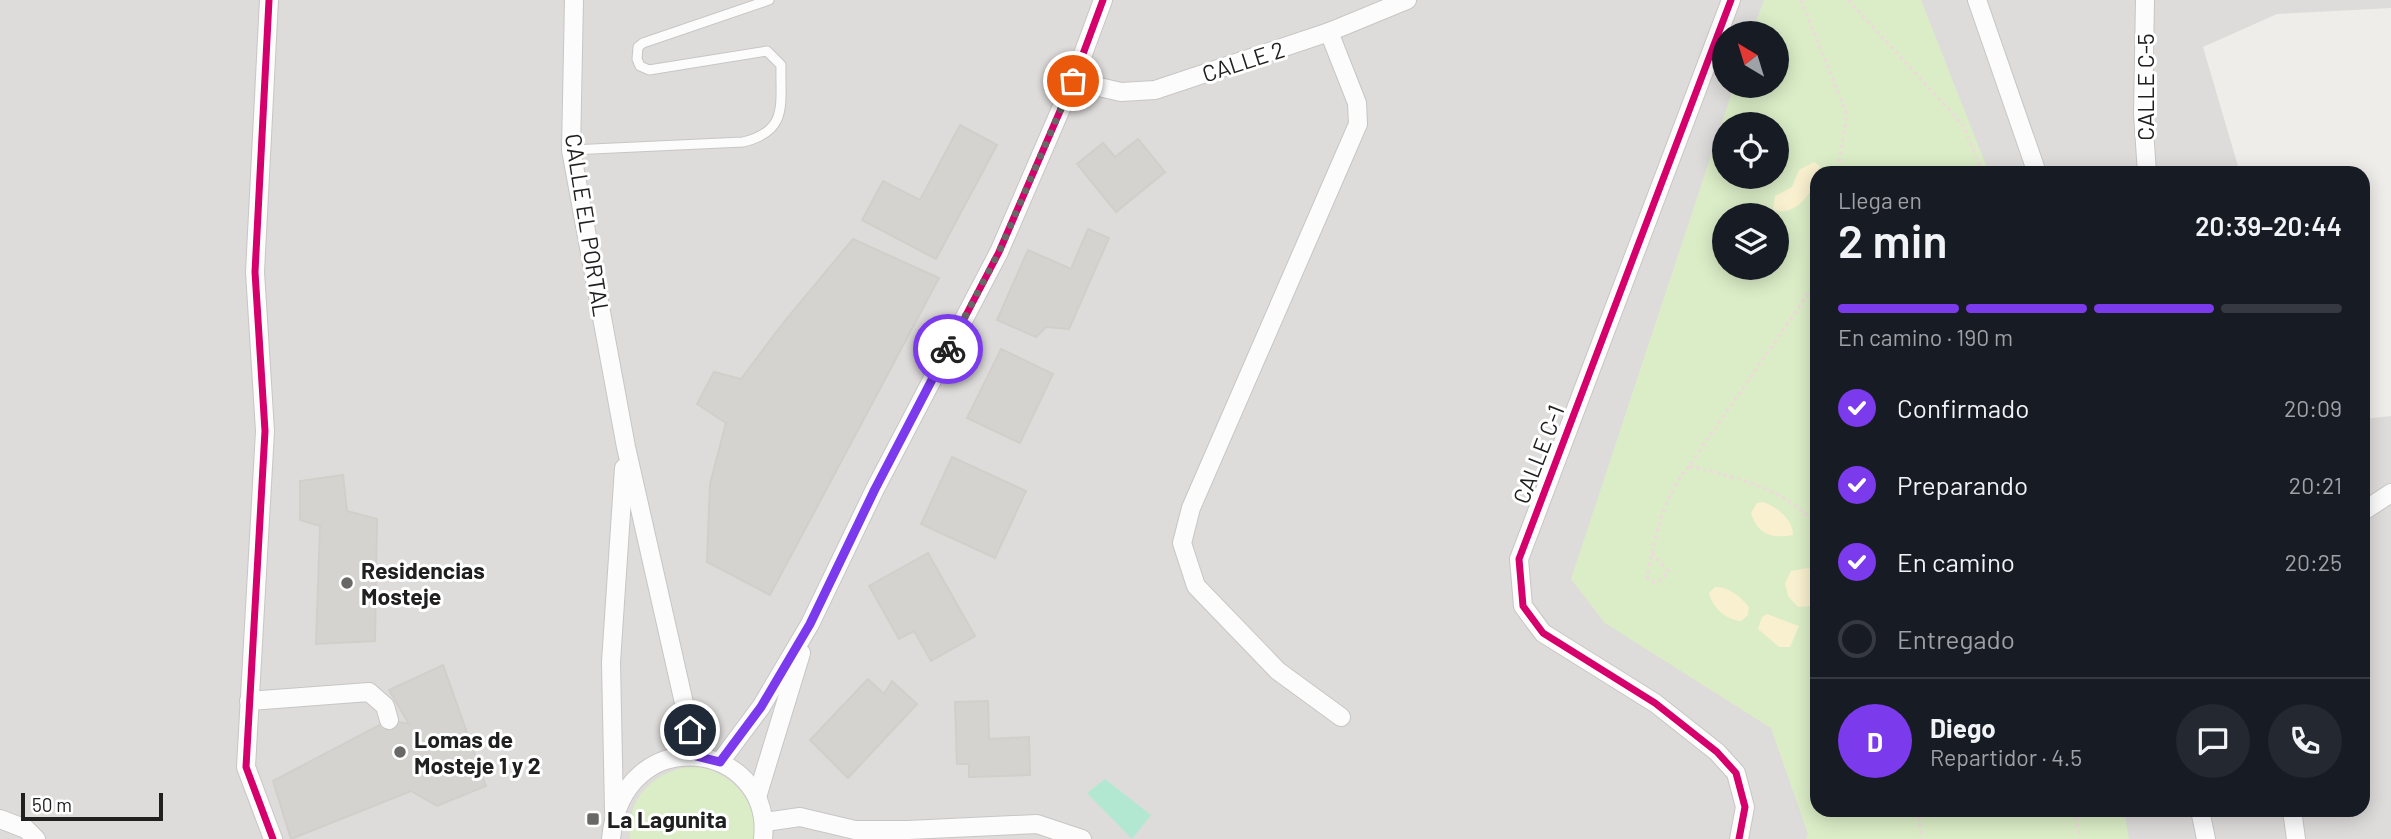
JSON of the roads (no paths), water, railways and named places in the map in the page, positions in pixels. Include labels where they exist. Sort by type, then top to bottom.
[{"type":"street","points":[[270,0],[255,272],[265,431],[246,767],[272,839]]},
{"type":"street","name":"CALLE EL PORTAL","points":[[574,0],[571,150],[626,447],[696,756]]},
{"type":"street","points":[[720,762],[761,707],[810,624],[875,489],[999,252],[1073,81],[1103,0]]},
{"type":"street","name":"CALLE 2","points":[[1073,81],[1121,92],[1155,90],[1329,32],[1407,0]]},
{"type":"street","name":"CALLE C-1","points":[[1731,0],[1519,559],[1523,606],[1543,633],[1655,703],[1717,752],[1736,773],[1745,807],[1739,839]]},
{"type":"street","points":[[1977,0],[2035,166]]},
{"type":"street","name":"CALLE C-5","points":[[2146,0],[2143,114],[2147,166]]},
{"type":"street","points":[[1329,32],[1357,103],[1358,124],[1191,508],[1182,543],[1196,586],[1278,671],[1341,717]]},
{"type":"street","name":"CALLE EL PORTAL","points":[[611,839],[614,811],[611,662],[626,447]]},
{"type":"street","points":[[2370,507],[2391,493]]},
{"type":"street","points":[[757,797],[810,624]]},
{"type":"street","points":[[249,701],[369,692],[384,706],[389,720]]},
{"type":"street","points":[[614,811],[631,780],[661,760],[696,756],[720,762],[741,776],[757,797],[764,831],[800,817],[855,830],[1037,824],[1082,839]]},
{"type":"street","points":[[2201,817],[2206,839]]},
{"type":"street","points":[[2293,817],[2296,839]]},
{"type":"street","points":[[0,819],[26,829],[36,839]]},
{"type":"lane","points":[[571,150],[743,142],[758,138],[771,130],[780,120],[781,65],[767,51],[649,70],[640,66],[636,59],[638,47],[643,43],[769,0]]},
{"type":"place","name":"Residencias Mosteje","points":[[347,583]]},
{"type":"place","name":"Lomas de Mosteje 1 y 2","points":[[400,752]]},
{"type":"place","name":"La Lagunita","points":[[593,819]]}]
